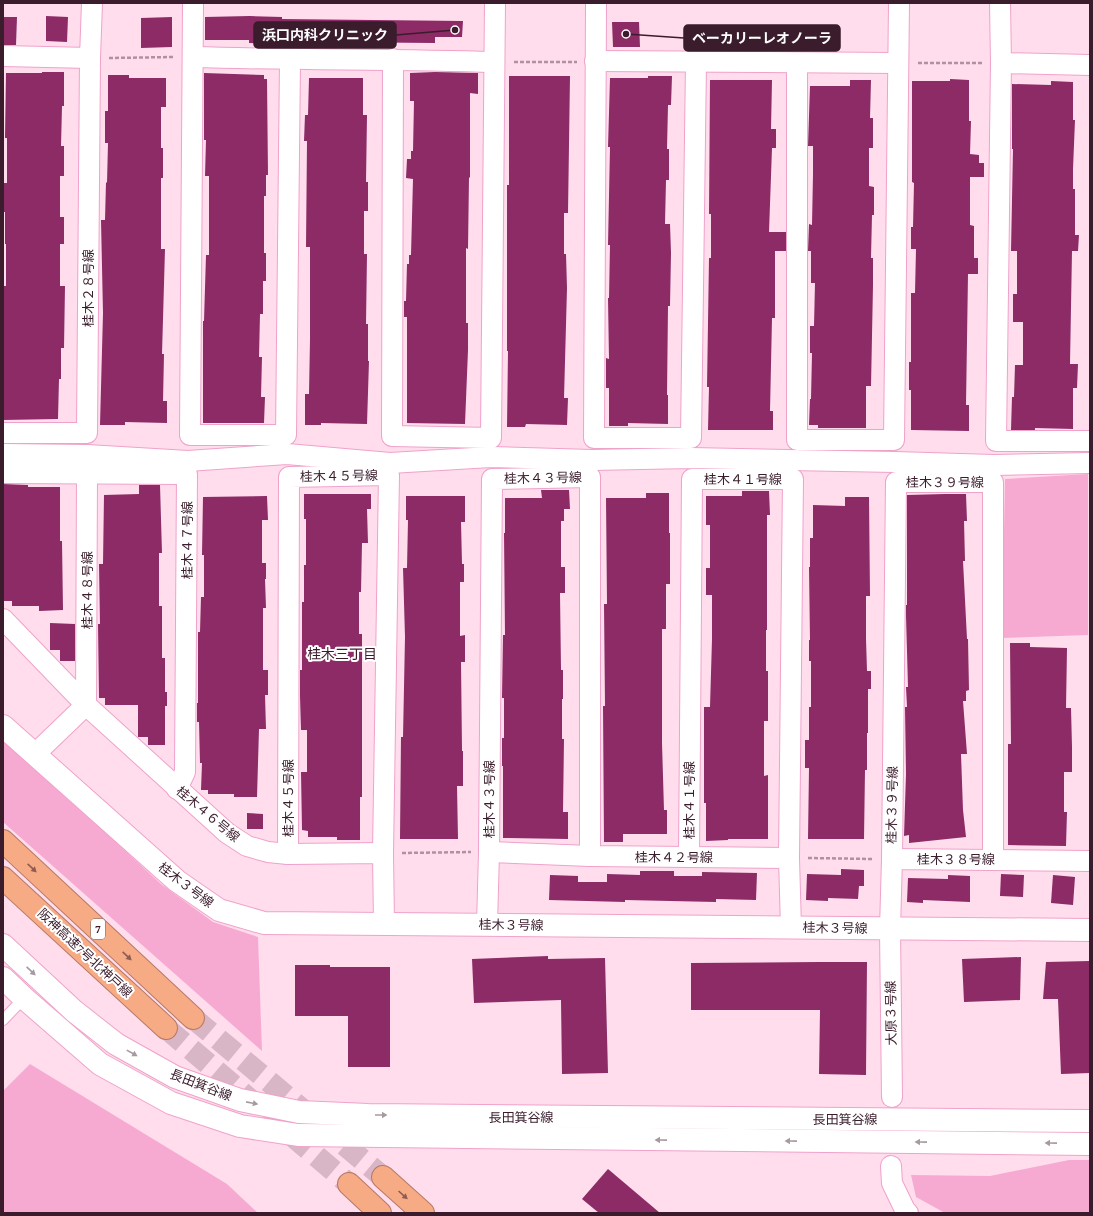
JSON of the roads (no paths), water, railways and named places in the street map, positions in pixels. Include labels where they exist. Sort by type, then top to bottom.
[{"type":"highway","name":"阪神高速7号北神戸線","points":[[3,841],[193,1018]]},
{"type":"highway","name":"阪神高速7号北神戸線","points":[[3,878],[166,1028]]},
{"type":"highway","points":[[383,1177],[423,1213]]},
{"type":"highway","points":[[348,1184],[380,1213]]},
{"type":"street","points":[[3,56],[90,58],[92,3]]},
{"type":"street","points":[[193,3],[190,435],[286,435],[290,60]]},
{"type":"street","points":[[393,59],[392,436],[490,438],[495,3]]},
{"type":"street","points":[[596,3],[594,438],[691,438],[696,62]]},
{"type":"street","points":[[798,63],[797,440],[894,440],[899,3]]},
{"type":"street","points":[[1000,3],[1001,63],[996,441],[1090,441]]},
{"type":"street","points":[[193,57],[290,60],[393,59],[494,62]]},
{"type":"street","name":"桂木２８号線","points":[[3,433],[87,434],[90,58]]},
{"type":"street","points":[[595,61],[898,63]]},
{"type":"street","points":[[1001,63],[1090,65]]},
{"type":"street","points":[[3,454],[87,455],[188,460],[287,454],[390,463],[491,457],[592,460],[699,458],[994,465],[1090,463]]},
{"type":"street","name":"桂木４７号線","points":[[3,473],[187,474],[185,772],[177,789]]},
{"type":"street","name":"桂木４８号線","points":[[86,705],[87,474]]},
{"type":"street","name":"桂木４５号線","points":[[288,854],[289,477],[389,475],[383,853]]},
{"type":"street","name":"桂木４３号線","points":[[487,925],[492,479],[590,477],[590,856]]},
{"type":"street","name":"桂木４１号線","points":[[689,857],[692,480],[793,479],[789,858]]},
{"type":"street","name":"桂木３９号線","points":[[892,859],[896,482],[993,482],[993,860]]},
{"type":"street","points":[[3,619],[86,705],[35,754]]},
{"type":"street","name":"桂木４６号線","points":[[86,705],[227,833],[247,846],[268,852],[288,854],[383,853]]},
{"type":"street","name":"桂木３号線","points":[[3,726],[177,881],[219,910],[264,923],[1090,930]]},
{"type":"street","name":"桂木４２号線","points":[[489,852],[590,856],[789,858]]},
{"type":"street","points":[[383,853],[384,924]]},
{"type":"street","points":[[789,858],[791,928]]},
{"type":"street","points":[[890,929],[892,859]]},
{"type":"street","name":"桂木３８号線","points":[[892,859],[1090,860]]},
{"type":"street","name":"大原３号線","points":[[890,929],[892,1097]]},
{"type":"street","name":"長田箕谷線","points":[[3,945],[74,1011],[116,1044],[175,1077],[240,1100],[299,1112],[376,1115],[1090,1121]]},
{"type":"street","name":"長田箕谷線","points":[[3,978],[100,1064],[171,1103],[240,1126],[298,1135],[1090,1144]]},
{"type":"street","points":[[891,1166],[892,1183],[905,1210],[908,1213]]},
{"type":"lane","points":[[3,1020],[24,998]]},
{"type":"tunnel","points":[[193,1018],[383,1177]]},
{"type":"tunnel","points":[[166,1028],[349,1184]]},
{"type":"place","name":"浜口内科クリニック","points":[[455,30]]},
{"type":"place","name":"ベーカリーレオノーラ","points":[[626,34]]},
{"type":"district","name":"桂木三丁目","points":[[342,654]]}]
